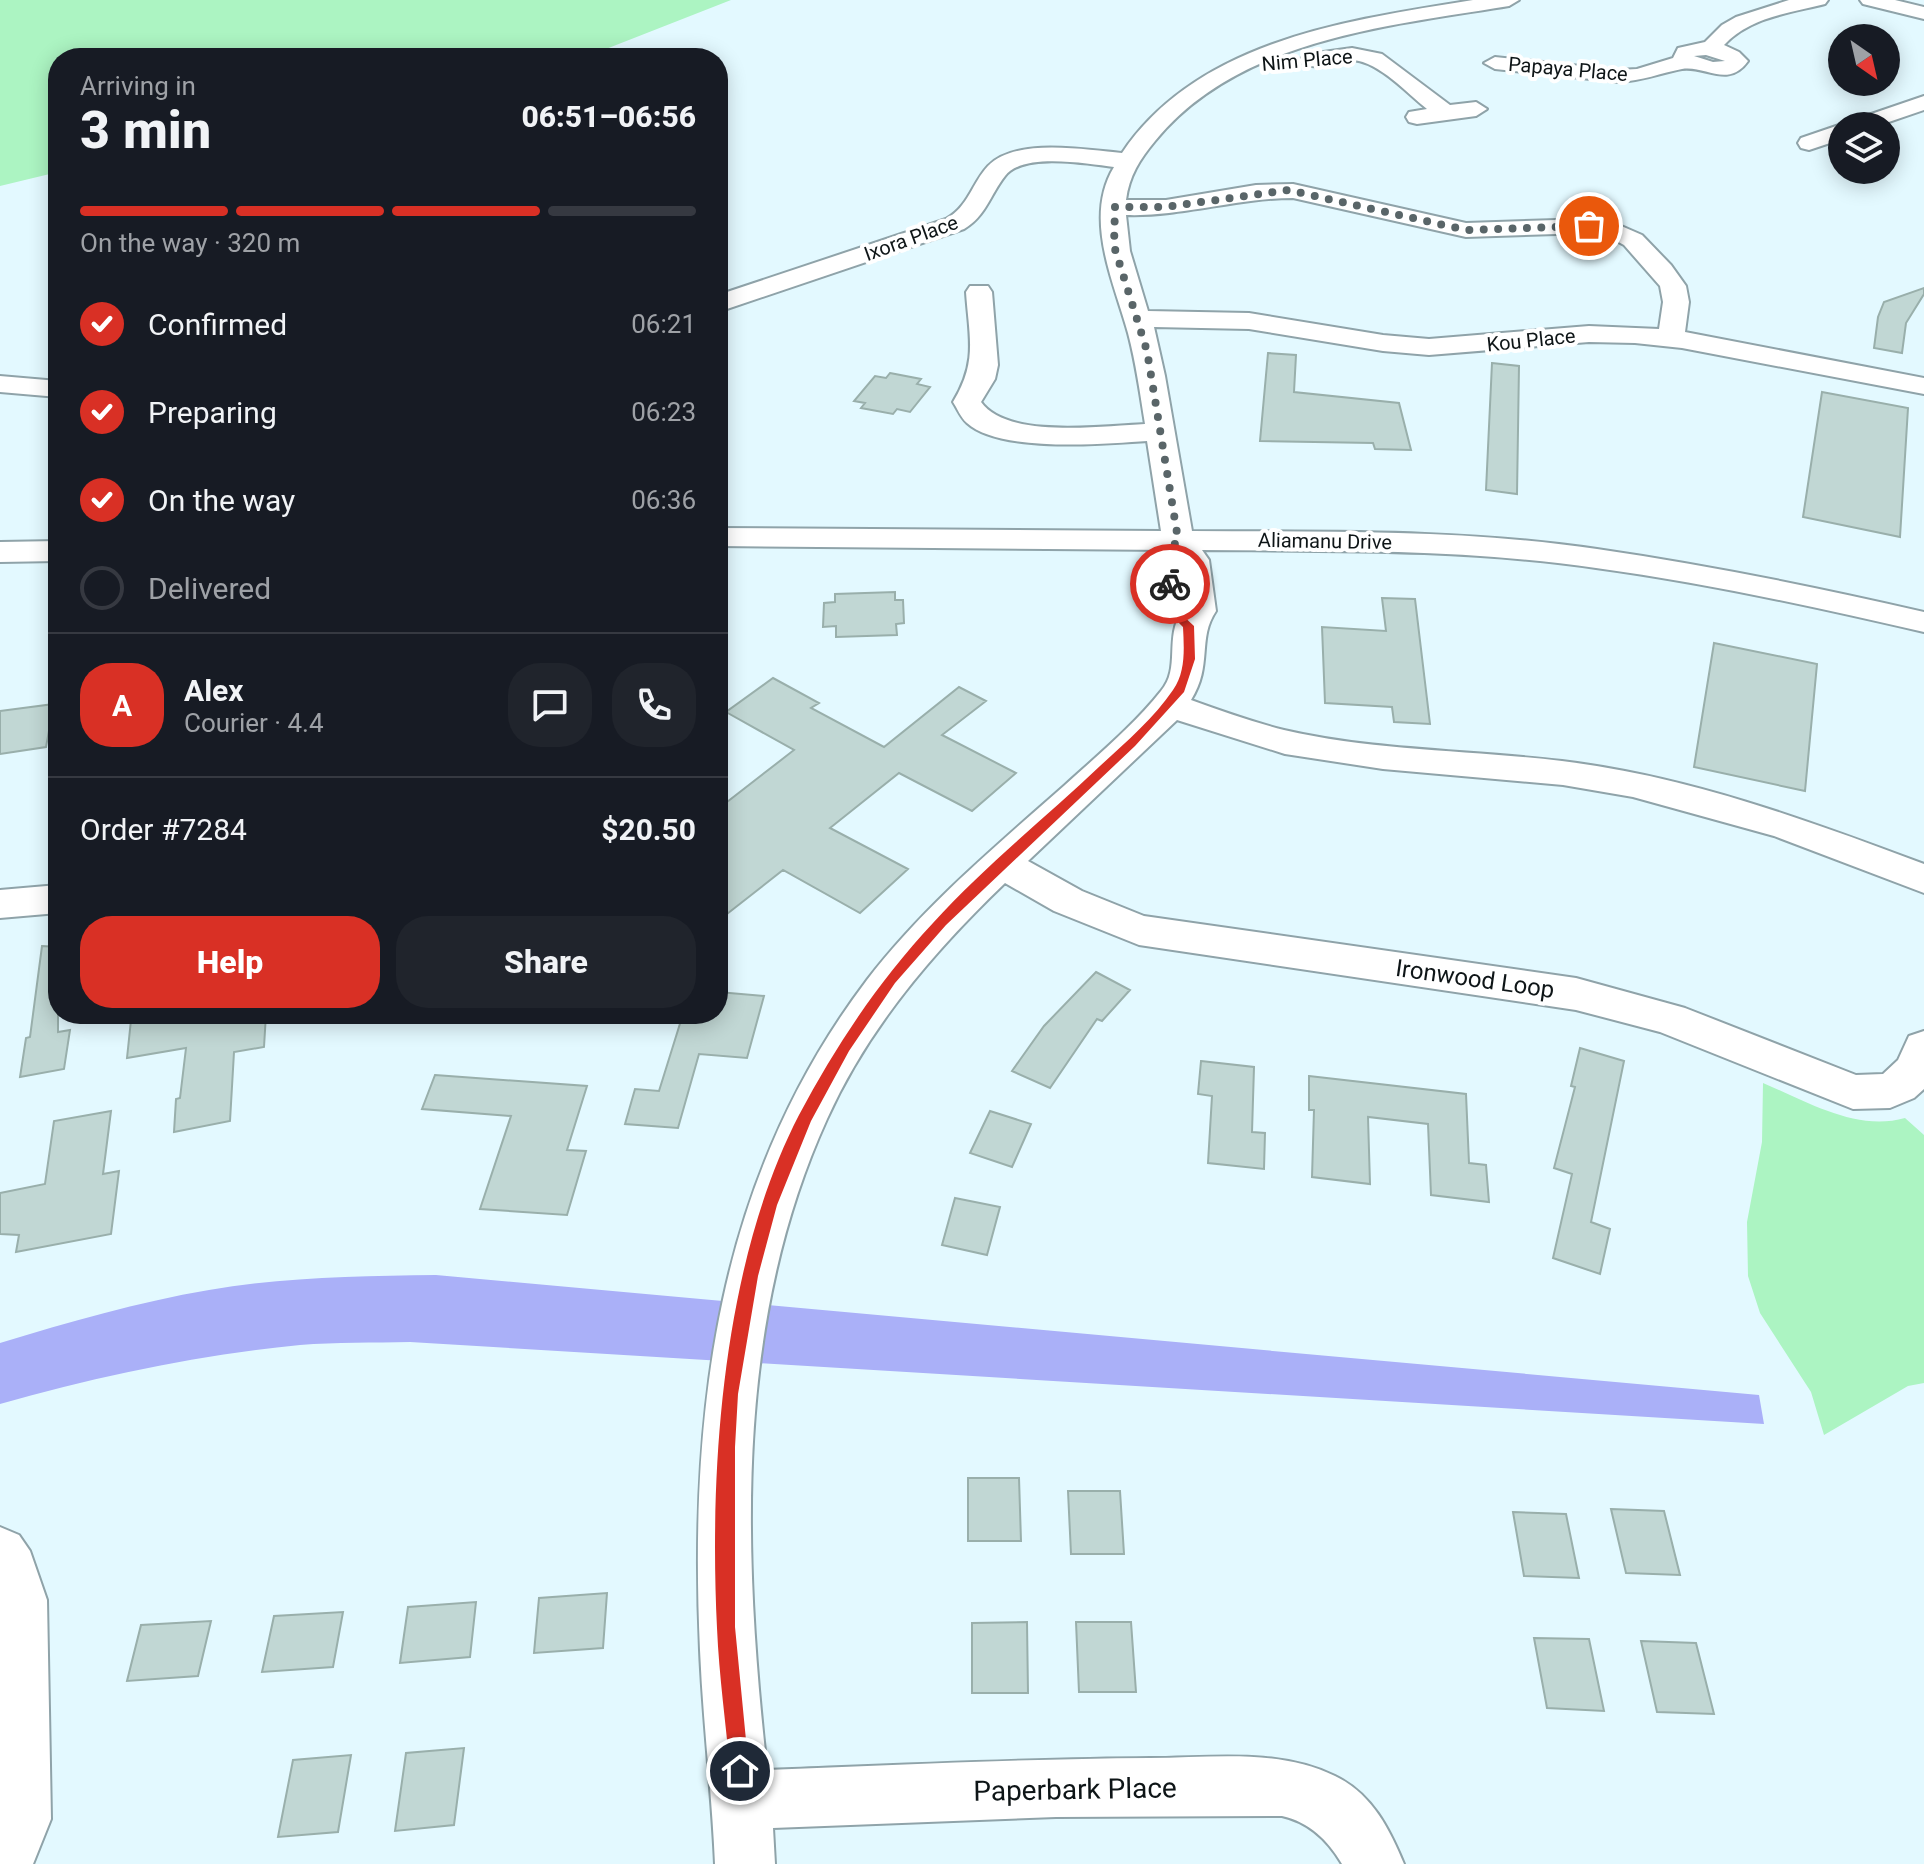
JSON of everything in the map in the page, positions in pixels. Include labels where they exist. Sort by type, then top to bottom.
[{"type":"street","points":[[745,1864],[726,1627],[726,1447],[730,1394],[750,1276],[770,1205],[804,1120],[844,1047],[890,979],[941,922],[1168,704],[1187,674],[1189,626],[1175,614],[1165,560],[1178,539],[1147,351],[1114,246],[1116,187],[1143,138],[1176,105],[1215,79],[1286,45],[1328,33],[1509,0]]},
{"type":"street","name":"Papaya Place","points":[[1495,63],[1624,76],[1687,61],[1712,69],[1727,68],[1737,63],[1729,54],[1711,49],[1719,38],[1755,17],[1818,0]]},
{"type":"street","points":[[1870,0],[1924,13]]},
{"type":"street","name":"Nim Place","points":[[1246,65],[1366,55],[1378,60],[1445,112]]},
{"type":"street","points":[[1897,112],[1924,103]]},
{"type":"street","points":[[1417,117],[1476,109]]},
{"type":"street","points":[[1809,143],[1828,136]]},
{"type":"street","name":"Ixora Place","points":[[728,301],[955,224],[974,210],[997,169],[1011,160],[1047,156],[1129,161]]},
{"type":"street","points":[[1115,207],[1166,207],[1288,190],[1466,230],[1606,228],[1631,238],[1668,278],[1676,294],[1671,338]]},
{"type":"street","points":[[979,292],[984,365],[981,379],[967,402],[972,414],[979,420],[1002,431],[1024,434],[1159,432]]},
{"type":"street","name":"Kou Place","points":[[1136,319],[1249,321],[1383,343],[1429,347],[1589,334],[1671,338],[1924,386]]},
{"type":"street","points":[[0,384],[48,388]]},
{"type":"street","name":"Aliamanu Drive","points":[[728,537],[1414,542],[1595,558],[1820,598],[1924,622]]},
{"type":"street","points":[[0,552],[48,551]]},
{"type":"street","points":[[1168,704],[1232,727],[1300,744],[1383,757],[1563,773],[1633,785],[1786,826],[1924,879]]},
{"type":"street","name":"Ironwood Loop","points":[[1003,865],[1068,901],[1139,930],[1576,994],[1670,1019],[1853,1092],[1877,1093],[1904,1084],[1915,1071],[1924,1048]]},
{"type":"street","points":[[0,904],[48,900]]},
{"type":"street","points":[[0,1553],[17,1584],[20,1614],[21,1819],[3,1864]]},
{"type":"street","name":"Paperbark Place","points":[[742,1800],[1056,1788],[1282,1787],[1313,1795],[1341,1814],[1357,1832],[1374,1864]]},
{"type":"green space","points":[[0,0],[731,0],[609,48],[48,48],[48,174],[0,186]]},
{"type":"green space","points":[[1763,1083],[1850,1118],[1887,1121],[1905,1118],[1924,1135],[1924,1383],[1908,1386],[1824,1435],[1811,1392],[1760,1313],[1748,1276],[1747,1222],[1762,1142]]},
{"type":"water","points":[[436,1275],[1759,1395],[1764,1424],[410,1342],[314,1344],[224,1354],[74,1384],[0,1404],[0,1343],[26,1335],[130,1307],[237,1286],[322,1278]]},
{"type":"building","points":[[1924,288],[1924,294],[1906,323],[1902,353],[1874,348],[1878,317],[1884,302]]},
{"type":"building","points":[[1268,353],[1296,355],[1294,392],[1399,403],[1411,450],[1375,449],[1373,443],[1260,441]]},
{"type":"building","points":[[1492,363],[1519,366],[1517,494],[1486,490]]},
{"type":"building","points":[[890,373],[921,379],[917,384],[930,387],[910,412],[897,409],[893,414],[861,408],[865,403],[854,401],[875,376],[886,378]]},
{"type":"building","points":[[1822,392],[1908,408],[1900,537],[1803,517]]},
{"type":"building","points":[[895,592],[895,600],[903,600],[904,623],[896,624],[897,635],[836,637],[836,626],[823,627],[824,603],[835,602],[835,594]]},
{"type":"building","points":[[1382,598],[1415,599],[1430,724],[1394,722],[1392,707],[1325,703],[1322,627],[1386,631]]},
{"type":"building","points":[[1714,643],[1817,664],[1805,791],[1694,767]]},
{"type":"building","points":[[773,678],[819,703],[811,708],[884,747],[959,687],[986,701],[942,735],[1016,773],[972,811],[899,773],[830,828],[908,869],[860,913],[783,870],[728,913],[728,801],[794,750],[728,711]]},
{"type":"building","points":[[48,705],[46,747],[0,754],[0,711]]},
{"type":"building","points":[[42,946],[48,946],[48,1024],[58,1024],[58,1032],[70,1030],[64,1069],[20,1077],[26,1038],[30,1037]]},
{"type":"building","points":[[1096,972],[1130,990],[1102,1021],[1097,1019],[1050,1088],[1012,1071],[1044,1026]]},
{"type":"building","points":[[728,993],[764,996],[747,1058],[699,1054],[678,1128],[625,1124],[635,1089],[659,1091],[680,1024],[728,1024]]},
{"type":"building","points":[[131,1024],[265,1024],[264,1047],[234,1052],[230,1121],[174,1132],[176,1099],[180,1098],[186,1048],[127,1058]]},
{"type":"building","points":[[1580,1048],[1624,1061],[1591,1222],[1610,1229],[1600,1274],[1553,1258],[1572,1174],[1554,1168],[1575,1087],[1571,1086]]},
{"type":"building","points":[[1201,1061],[1254,1067],[1252,1132],[1265,1133],[1264,1169],[1208,1163],[1212,1096],[1198,1094]]},
{"type":"building","points":[[435,1075],[587,1086],[567,1150],[586,1151],[567,1215],[480,1209],[511,1116],[422,1109]]},
{"type":"building","points":[[1309,1076],[1466,1094],[1469,1163],[1486,1165],[1489,1202],[1431,1195],[1428,1124],[1368,1117],[1370,1184],[1312,1177],[1314,1110],[1309,1110]]},
{"type":"building","points":[[111,1111],[103,1174],[119,1171],[111,1234],[16,1252],[19,1235],[0,1234],[0,1193],[45,1184],[54,1121]]},
{"type":"building","points":[[990,1111],[1031,1124],[1012,1167],[970,1153]]},
{"type":"building","points":[[955,1198],[1000,1207],[987,1255],[942,1245]]},
{"type":"building","points":[[968,1478],[1019,1478],[1021,1541],[968,1541]]},
{"type":"building","points":[[1068,1491],[1120,1491],[1124,1554],[1071,1554]]},
{"type":"building","points":[[1611,1509],[1664,1511],[1680,1575],[1626,1573]]},
{"type":"building","points":[[1513,1512],[1566,1514],[1579,1578],[1524,1576]]},
{"type":"building","points":[[607,1593],[603,1648],[534,1653],[539,1598]]},
{"type":"building","points":[[476,1602],[470,1657],[400,1663],[408,1607]]},
{"type":"building","points":[[343,1612],[333,1667],[262,1672],[274,1616]]},
{"type":"building","points":[[211,1621],[198,1676],[127,1681],[141,1625]]},
{"type":"building","points":[[1027,1622],[1028,1693],[972,1693],[972,1623]]},
{"type":"building","points":[[1076,1622],[1131,1622],[1136,1692],[1079,1692]]},
{"type":"building","points":[[1534,1638],[1589,1639],[1604,1711],[1547,1708]]},
{"type":"building","points":[[1641,1641],[1696,1643],[1714,1714],[1657,1712]]},
{"type":"building","points":[[464,1748],[454,1825],[395,1831],[406,1753]]},
{"type":"building","points":[[351,1755],[338,1832],[278,1837],[293,1760]]},
{"type":"way so far","points":[[1170,584],[1165,560],[1178,539],[1147,351],[1114,246],[1112,223],[1115,207],[1146,209],[1288,190],[1466,230],[1589,226]]},
{"type":"route","points":[[740,1771],[726,1627],[726,1447],[730,1394],[750,1276],[770,1205],[804,1120],[844,1047],[890,979],[941,922],[1131,744],[1180,690],[1190,659],[1189,626],[1175,614],[1170,584]]}]
